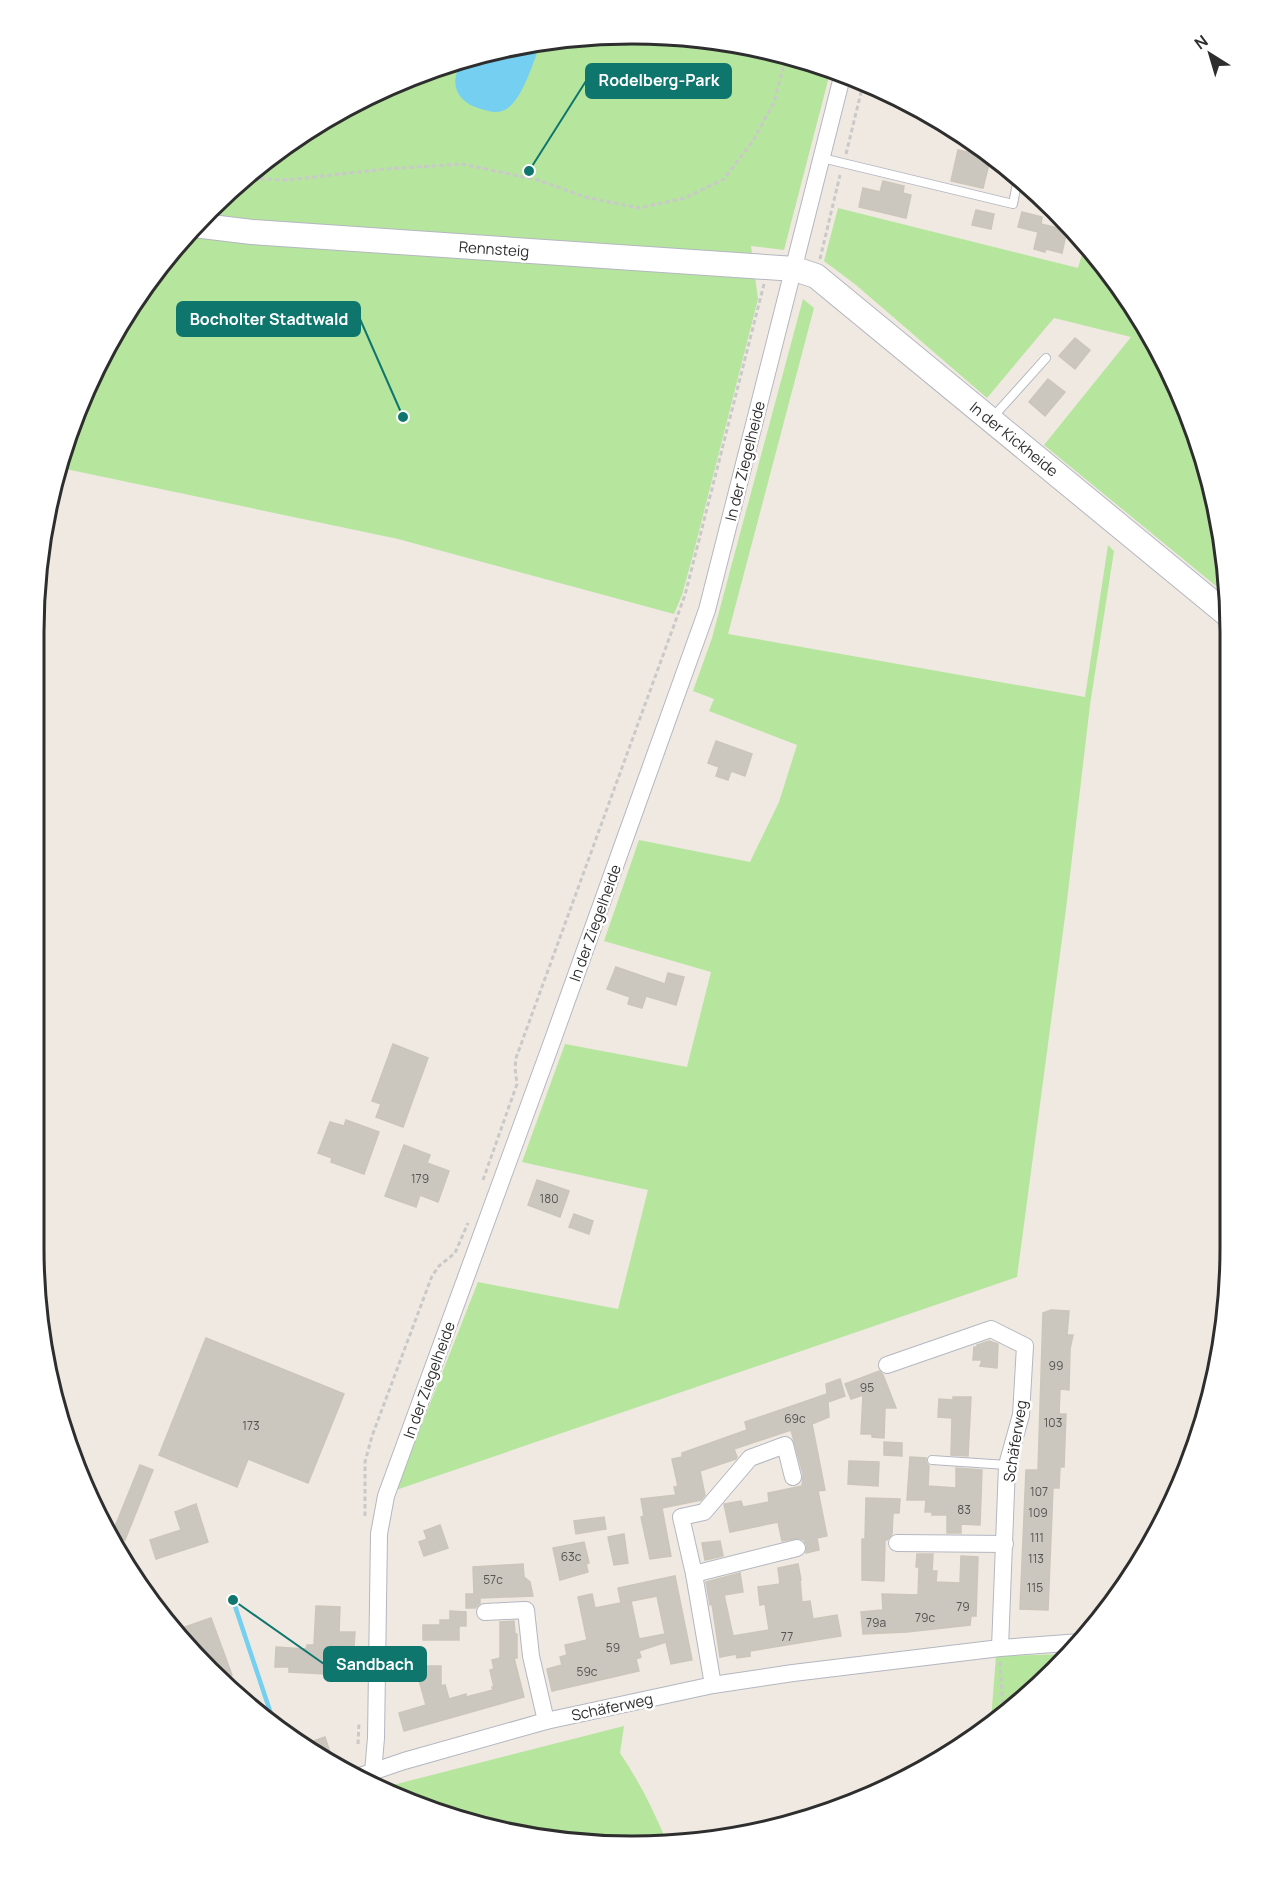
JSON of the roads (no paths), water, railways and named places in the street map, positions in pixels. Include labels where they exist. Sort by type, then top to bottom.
[{"type":"street","name":"In der Ziegelheide","points":[[367,1773],[376,1738],[379,1534],[386,1496],[707,610],[800,278],[822,158],[841,82]]},
{"type":"street","name":"Rennsteig","points":[[206,226],[800,278]]},
{"type":"street","name":"In der Kickheide","points":[[800,278],[991,420],[1219,608]]},
{"type":"street","name":"Schäferweg","points":[[887,1365],[991,1329],[1025,1346],[1021,1415],[1008,1465],[1000,1648]]},
{"type":"street","points":[[713,1685],[681,1517],[704,1512],[750,1458],[759,1454],[785,1445],[793,1477]]},
{"type":"street","points":[[897,1543],[1005,1544]]},
{"type":"street","points":[[693,1574],[797,1548]]},
{"type":"street","points":[[485,1612],[526,1610],[531,1656],[546,1721]]},
{"type":"street","name":"Schäferweg","points":[[404,1761],[546,1721],[713,1685],[1000,1648],[1067,1643]]},
{"type":"street","name":"In der Ziegelheide","points":[[369,1773],[404,1761]]},
{"type":"lane","points":[[822,158],[1013,204],[1016,187]]},
{"type":"lane","points":[[991,420],[1046,358]]},
{"type":"lane","points":[[932,1460],[1008,1465]]},
{"type":"water","points":[[538,52],[524,87],[514,102],[505,110],[488,111],[472,106],[460,96],[455,83],[458,71],[480,64]]},
{"type":"waterway","points":[[233,1600],[270,1711]]},
{"type":"place","name":"Rodelberg-Park","points":[[529,171]]},
{"type":"place","name":"Bocholter Stadtwald","points":[[403,417]]},
{"type":"place","name":"Sandbach","points":[[233,1600]]}]
